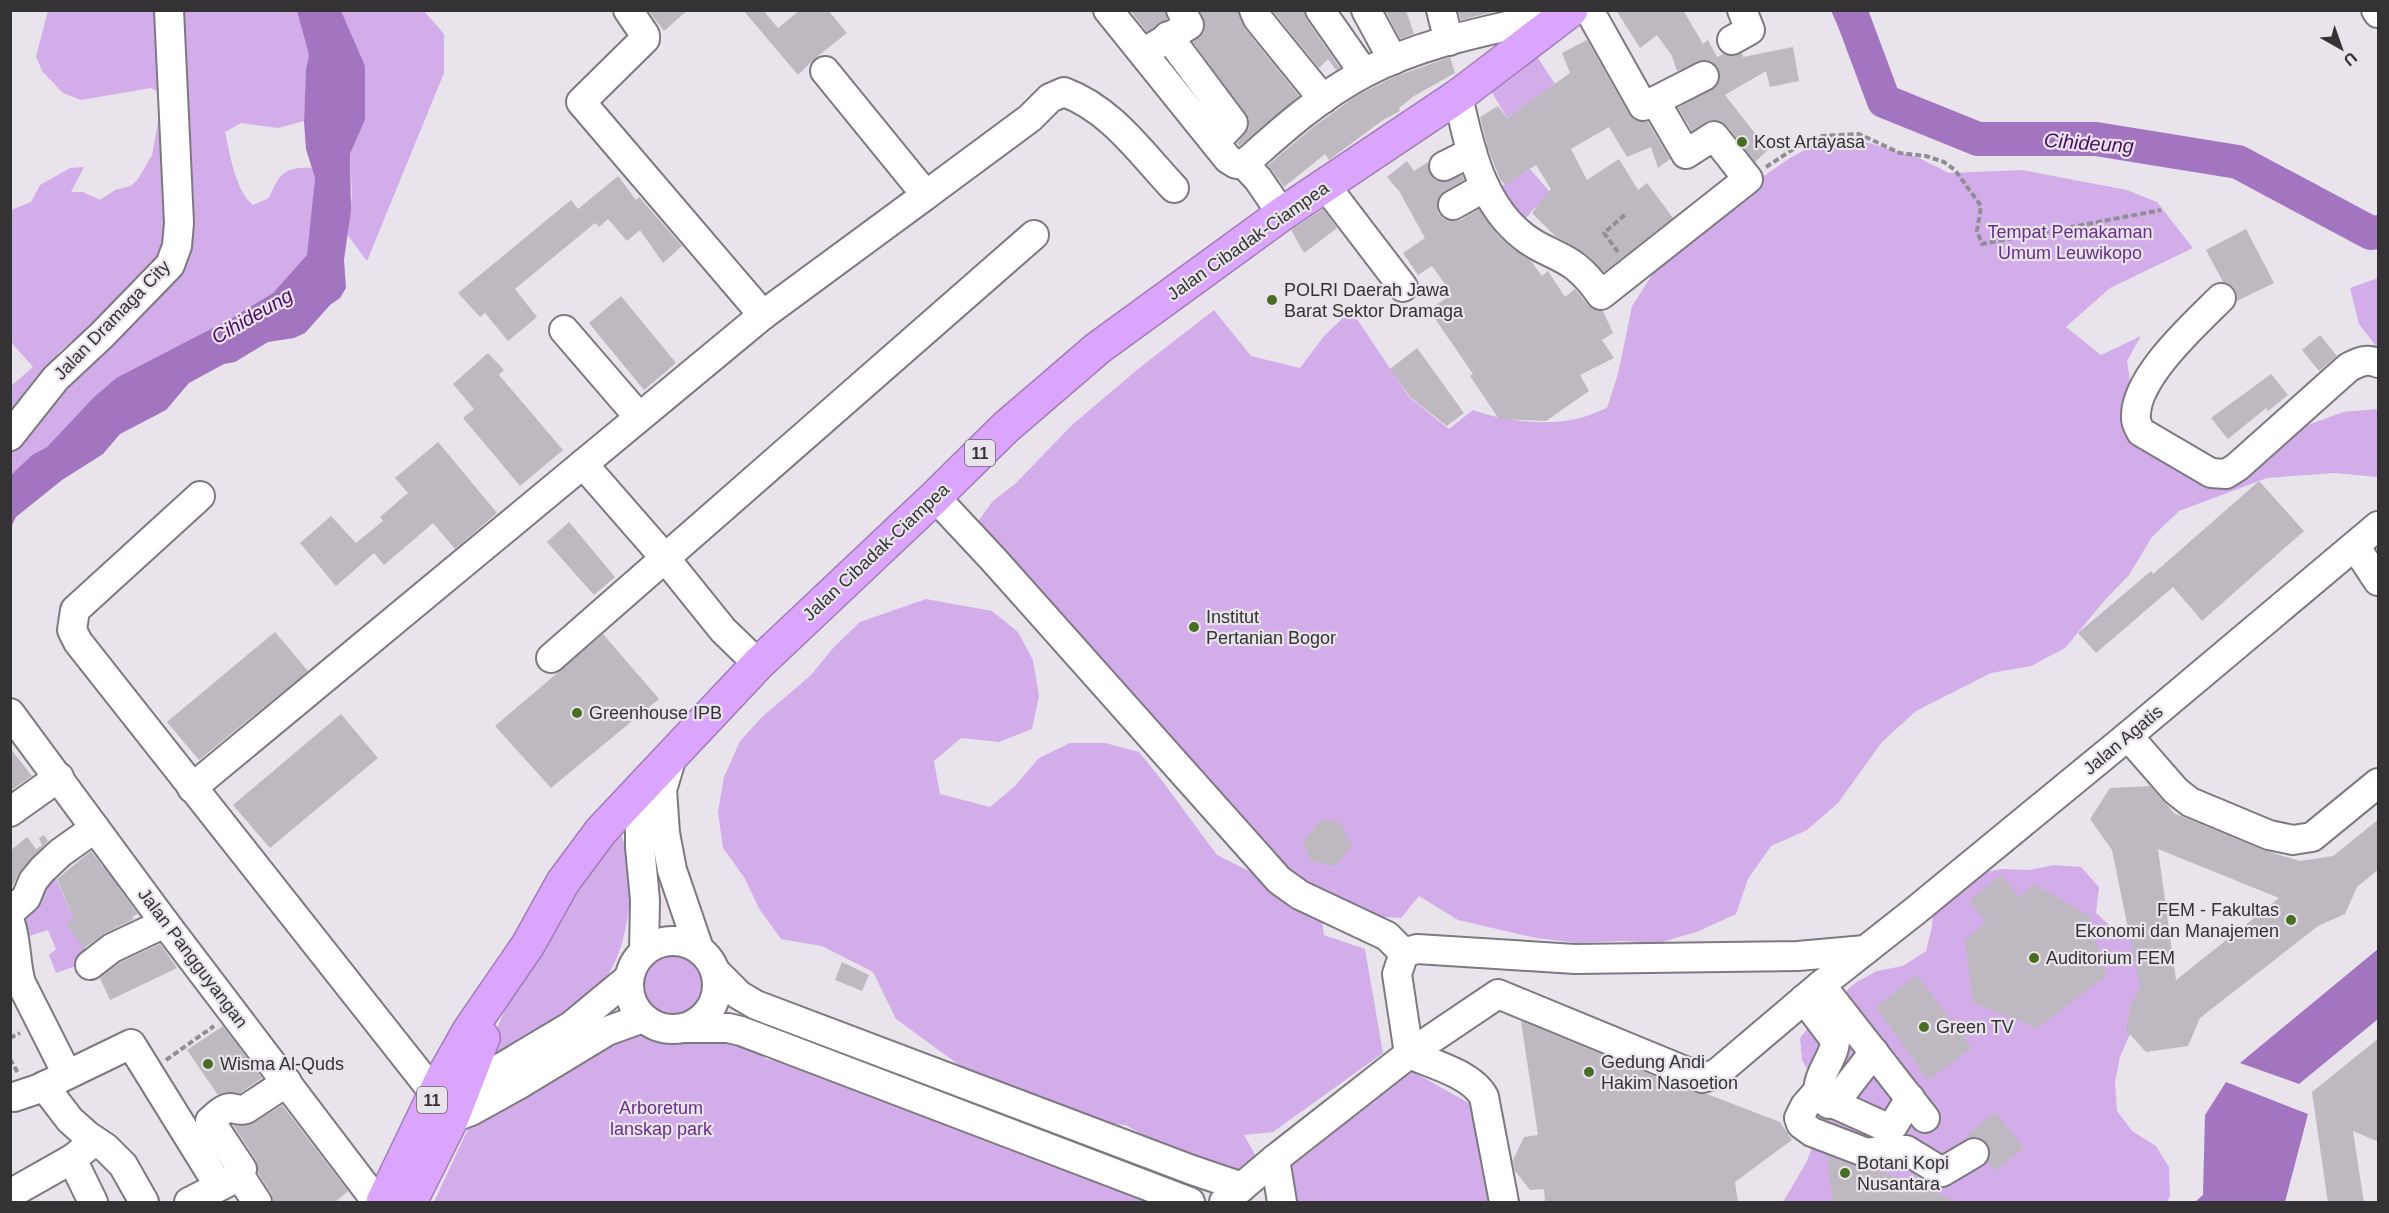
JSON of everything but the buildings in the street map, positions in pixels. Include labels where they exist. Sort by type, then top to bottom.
[{"type":"highway","name":"Jalan Cibadak-Ciampea","points":[[444,1098],[469,1031],[528,945],[563,882],[601,831],[640,787],[758,664],[1006,428],[1098,348],[1282,214],[1458,96],[1577,11]]},
{"type":"highway","name":"11","points":[[383,1203],[444,1098]]},
{"type":"highway","name":"11","points":[[410,1203],[444,1098]]},
{"type":"street","name":"Jalan Dramaga City","points":[[10,436],[56,378],[170,266],[177,246],[179,223],[169,10]]},
{"type":"street","points":[[628,10],[645,35],[645,39],[581,102],[763,315]]},
{"type":"street","points":[[1108,10],[1144,54],[1224,133]]},
{"type":"street","points":[[1254,10],[1258,19],[1323,99]]},
{"type":"street","points":[[1320,10],[1364,73]]},
{"type":"street","points":[[1366,10],[1393,60]]},
{"type":"street","points":[[1441,10],[1449,41]]},
{"type":"street","points":[[1732,40],[1750,30],[1742,10]]},
{"type":"street","points":[[1144,54],[1186,22],[1224,133],[1228,159],[1236,164],[1244,164],[1323,99],[1364,73],[1393,60],[1521,17],[1577,11],[1643,106],[1704,76]]},
{"type":"street","points":[[825,71],[926,195]]},
{"type":"street","points":[[192,788],[763,315],[1030,118],[1050,98],[1064,92],[1097,108],[1110,118],[1174,188]]},
{"type":"street","points":[[1458,96],[1472,152],[1488,194],[1509,223],[1523,237],[1575,266],[1601,295],[1631,269],[1748,179],[1714,136],[1686,154],[1655,101]]},
{"type":"street","points":[[1444,166],[1472,152]]},
{"type":"street","points":[[1244,164],[1258,179],[1282,214]]},
{"type":"street","points":[[1325,185],[1403,286]]},
{"type":"street","points":[[1453,205],[1485,186]]},
{"type":"street","points":[[551,658],[1034,235]]},
{"type":"street","points":[[2221,298],[2160,362],[2147,383],[2139,403],[2136,419],[2141,432],[2211,473],[2226,474],[2237,467],[2349,367],[2360,361],[2379,363]]},
{"type":"street","points":[[564,330],[639,417]]},
{"type":"street","points":[[583,464],[665,558],[723,630],[758,664]]},
{"type":"street","points":[[200,496],[75,610],[72,630],[78,642],[192,788],[444,1098],[471,1111],[607,1030],[643,1018]]},
{"type":"street","points":[[935,497],[1279,880],[1300,895],[1387,936],[1404,953]]},
{"type":"street","name":"Jalan Agatis","points":[[1409,1054],[1498,994],[1702,1078],[1716,1074],[1813,992],[2128,736],[2379,526]]},
{"type":"street","points":[[2355,546],[2379,580]]},
{"type":"street","name":"Jalan Pangguyangan","points":[[11,715],[377,1203]]},
{"type":"street","points":[[2128,736],[2176,791],[2190,802],[2269,835],[2293,840],[2312,837],[2379,783]]},
{"type":"street","points":[[673,753],[662,790],[665,833],[672,870],[699,949]]},
{"type":"street","points":[[10,812],[59,777]]},
{"type":"street","points":[[640,787],[640,847],[645,900],[644,952]]},
{"type":"street","points":[[10,912],[26,898],[33,881],[42,870],[60,853],[95,828]]},
{"type":"street","points":[[10,922],[16,937],[17,970],[70,1120],[106,1148],[123,1165],[139,1194],[99,1203]]},
{"type":"street","points":[[90,965],[112,948],[165,923]]},
{"type":"street","points":[[685,1028],[698,1022],[709,1012],[718,986],[716,972],[710,959],[699,949],[686,942],[671,941],[656,944],[644,952],[634,964],[629,978],[629,993],[634,1007],[643,1018],[656,1026],[670,1030],[728,1028],[741,1031],[1190,1203]]},
{"type":"street","points":[[1404,953],[1429,948],[1575,958],[1798,956],[1865,950]]},
{"type":"street","points":[[1404,953],[1397,974],[1409,1054]]},
{"type":"street","points":[[716,972],[739,995],[756,1005],[1233,1195],[1275,1159],[1409,1054]]},
{"type":"street","points":[[444,1098],[571,1026],[629,978]]},
{"type":"street","points":[[1813,992],[1874,1052],[1918,1108],[1888,1128],[1828,1098],[1819,1080],[1835,1049],[1835,1040],[1813,992]]},
{"type":"street","points":[[14,1097],[56,1080],[131,1044],[148,1073],[230,1181],[257,1203]]},
{"type":"street","points":[[1874,1052],[1836,1101],[1828,1098],[1805,1106],[1799,1118],[1801,1125],[1812,1132],[1868,1153],[1906,1150],[1942,1172],[1974,1153]]},
{"type":"street","points":[[1409,1054],[1468,1080],[1484,1096],[1504,1203]]},
{"type":"street","points":[[902,1092],[911,1065]]},
{"type":"street","points":[[189,1203],[230,1181],[242,1169],[210,1121],[226,1109],[239,1111],[246,1109],[287,1082]]},
{"type":"street","points":[[10,1194],[72,1159],[95,1141]]},
{"type":"street","points":[[72,1159],[93,1203]]},
{"type":"street","points":[[1275,1159],[1282,1203]]},
{"type":"path","points":[[1748,179],[1798,146],[1820,136],[1859,134],[1900,153],[1926,156],[1944,162],[1955,171],[1981,206],[1977,231],[1983,244],[2161,210]]},
{"type":"path","points":[[1627,213],[1604,233],[1631,269]]},
{"type":"path","points":[[148,1073],[235,1012]]},
{"type":"path","points":[[10,1038],[20,1033]]},
{"type":"green space","points":[[48,11],[158,11],[163,95],[151,88],[81,100],[63,93],[42,71],[36,56]]},
{"type":"green space","points":[[180,11],[297,11],[309,55],[306,69],[304,121],[278,128],[241,123],[225,132],[238,181],[247,199],[253,205],[269,198],[284,173],[295,168],[312,168],[315,178],[308,255],[273,293],[232,318],[116,378],[93,398],[47,447],[32,455],[11,475],[11,445],[177,273]]},
{"type":"green space","points":[[341,11],[424,11],[444,34],[444,73],[367,261],[346,233],[352,196],[350,154],[365,120],[364,106]]},
{"type":"green space","points":[[1536,55],[1555,84],[1507,118],[1490,89]]},
{"type":"green space","points":[[163,97],[170,232],[161,259],[125,296],[59,352],[29,403],[11,424],[11,386],[33,367],[11,342],[11,210],[31,202],[40,185],[70,168],[84,167],[71,192],[83,192],[100,200],[115,190],[131,186],[138,179],[152,155]]},
{"type":"green space","name":"Tempat Pemakaman Umum Leuwikopo","points":[[1822,140],[1866,142],[1919,158],[1949,173],[2022,170],[2127,190],[2157,202],[2193,248],[2110,288],[2066,327],[2101,355],[2141,336],[2127,361],[2131,386],[2122,416],[2189,471],[2277,446],[2308,425],[2343,412],[2378,409],[2378,477],[2335,473],[2267,478],[2179,511],[2152,537],[2129,575],[2065,648],[2031,666],[1991,673],[1916,711],[1882,742],[1838,803],[1807,830],[1771,846],[1748,879],[1736,914],[1699,931],[1659,943],[1620,941],[1578,943],[1536,938],[1458,920],[1419,896],[1401,918],[1321,913],[1324,935],[1365,949],[1383,1053],[1273,1132],[1244,1135],[1258,1160],[1228,1175],[1167,1150],[1126,1125],[1086,1123],[982,1085],[955,1062],[896,1019],[873,972],[822,946],[781,939],[760,910],[744,877],[723,848],[718,812],[724,777],[740,741],[762,717],[811,675],[834,647],[860,622],[926,599],[992,611],[1018,632],[1033,660],[1039,696],[1032,729],[999,742],[961,738],[934,761],[940,794],[990,807],[1015,786],[1039,758],[1070,743],[1105,743],[1139,752],[1217,855],[1247,870],[1266,872],[977,523],[992,502],[1016,483],[1072,425],[1138,369],[1214,310],[1251,356],[1300,368],[1324,336],[1344,317],[1357,319],[1409,397],[1449,429],[1473,410],[1511,420],[1550,422],[1580,418],[1607,408],[1618,374],[1632,306],[1654,272],[1754,183],[1790,158]]},
{"type":"green space","points":[[1530,169],[1562,206],[1547,221],[1535,207],[1519,227],[1493,192]]},
{"type":"green space","points":[[2378,278],[2378,349],[2359,324],[2350,288]]},
{"type":"green space","points":[[620,830],[626,849],[630,876],[629,910],[622,944],[608,975],[588,998],[575,1008],[488,1060],[488,1049],[526,961]]},
{"type":"green space","points":[[109,863],[122,885],[67,924],[85,949],[84,963],[56,973],[49,955],[56,949],[48,930],[20,939],[13,912],[51,867],[71,912],[80,883]]},
{"type":"green space","points":[[2054,865],[2081,867],[2099,887],[2096,913],[2116,931],[2143,937],[2140,1011],[2120,1057],[2115,1083],[2117,1111],[2132,1131],[2156,1146],[2169,1167],[2170,1196],[2167,1202],[1783,1202],[1807,1161],[1816,1136],[1821,1108],[1813,1080],[1802,1060],[1800,1038],[1815,1019],[1855,983],[1877,971],[1903,966],[1926,951],[1932,927],[1933,903],[1975,874],[2001,869],[2029,870]]},
{"type":"green space","points":[[668,948],[681,951],[692,958],[699,969],[702,982],[699,995],[692,1006],[681,1013],[668,1016],[655,1013],[644,1006],[637,995],[634,982],[637,969],[644,958],[655,951]]},
{"type":"green space","name":"Arboretum lanskap park","points":[[627,1033],[714,1036],[757,1050],[766,1059],[794,1065],[1186,1202],[434,1202],[474,1116]]},
{"type":"green space","points":[[1410,1070],[1483,1111],[1494,1202],[1291,1202],[1282,1166]]},
{"type":"water","points":[[297,11],[341,11],[365,66],[365,120],[350,154],[351,210],[344,260],[346,288],[340,298],[330,305],[305,333],[294,338],[268,342],[235,362],[224,364],[189,383],[166,410],[120,434],[103,454],[62,480],[16,517],[11,527],[11,475],[32,455],[47,447],[93,398],[116,378],[232,318],[273,293],[307,255],[315,178],[306,149],[304,121],[306,69],[309,55]]},
{"type":"water","points":[[1831,11],[1864,11],[1885,73],[1904,100],[1895,117],[1878,106]]},
{"type":"water","points":[[2378,949],[2378,1019],[2299,1084],[2240,1063]]},
{"type":"water","points":[[2226,1082],[2308,1114],[2285,1202],[2195,1202],[2203,1195],[2205,1115]]},
{"type":"waterway","name":"Cihideung","points":[[1850,10],[1884,101],[1978,139],[2096,139],[2238,162],[2371,233],[2378,232]]},
{"type":"place","name":"Kost Artayasa","points":[[1742,142]]},
{"type":"place","name":"POLRI Daerah Jawa Barat Sektor Dramaga","points":[[1272,300]]},
{"type":"place","name":"Institut Pertanian Bogor","points":[[1194,627]]},
{"type":"place","name":"Greenhouse IPB","points":[[577,713]]},
{"type":"place","name":"FEM - Fakultas Ekonomi dan Manajemen","points":[[2291,920]]},
{"type":"place","name":"Auditorium FEM","points":[[2034,958]]},
{"type":"place","name":"Green TV","points":[[1924,1027]]},
{"type":"place","name":"Wisma Al-Quds","points":[[208,1064]]},
{"type":"place","name":"Gedung Andi Hakim Nasoetion","points":[[1589,1072]]},
{"type":"place","name":"Botani Kopi Nusantara","points":[[1845,1173]]}]
